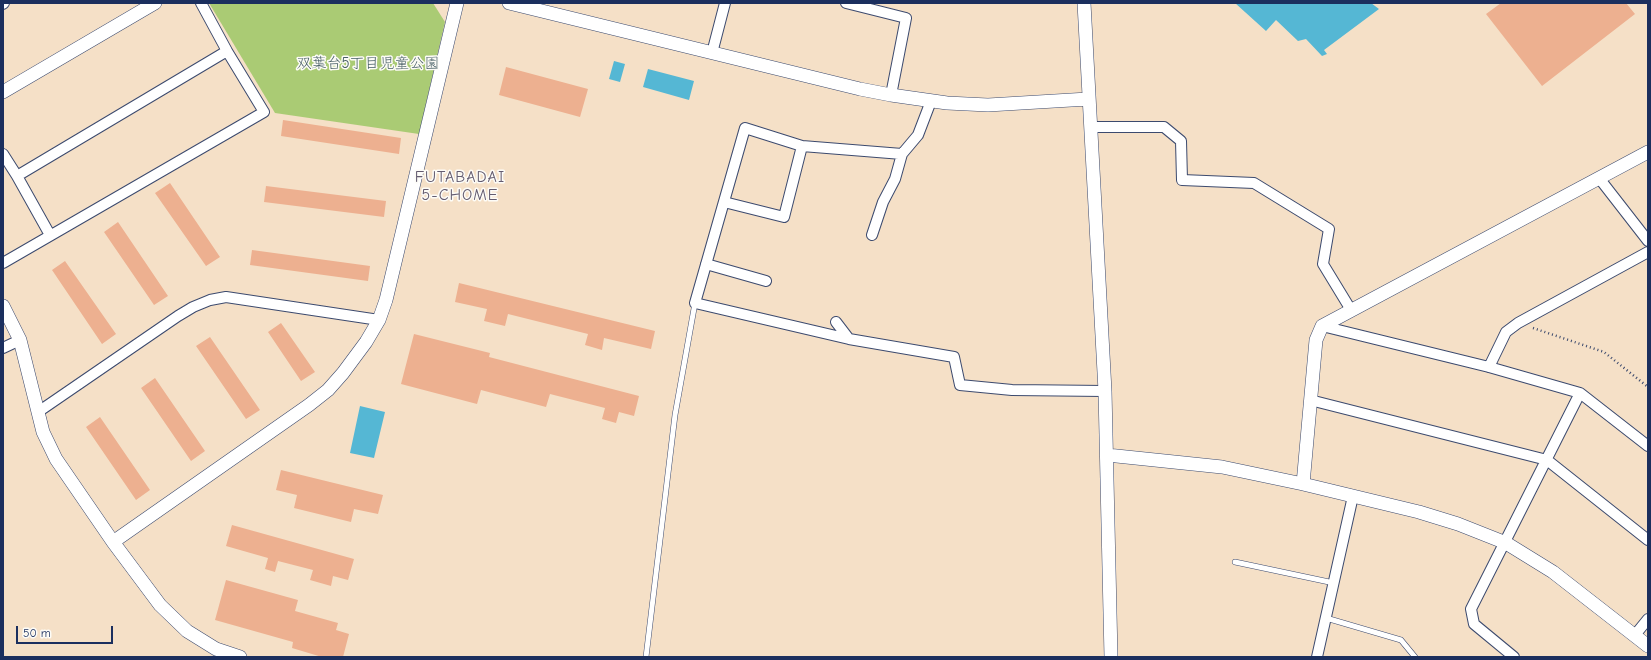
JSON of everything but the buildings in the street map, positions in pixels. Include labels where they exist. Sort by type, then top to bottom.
[{"type":"street","points":[[3,92],[155,3]]},
{"type":"street","points":[[3,263],[264,112],[227,51],[201,3]]},
{"type":"street","points":[[113,542],[309,405],[328,390],[358,356],[379,320],[392,278],[457,3]]},
{"type":"street","points":[[509,3],[860,89],[891,95],[988,106],[1088,99]]},
{"type":"street","points":[[712,53],[724,3]]},
{"type":"street","points":[[846,3],[906,18],[891,95]]},
{"type":"street","points":[[1084,3],[1108,455],[1111,657]]},
{"type":"street","points":[[17,176],[227,51]]},
{"type":"street","points":[[872,235],[883,202],[895,179],[902,154],[918,135],[931,100]]},
{"type":"street","points":[[1090,127],[1164,127],[1181,141],[1182,180],[1254,183],[1329,229],[1323,264],[1351,310]]},
{"type":"street","points":[[902,154],[802,146],[744,128],[694,303],[849,339],[954,357],[960,385],[1012,390],[1105,391]]},
{"type":"street","points":[[724,202],[784,217],[802,146]]},
{"type":"street","points":[[1302,484],[1316,340],[1322,326],[1648,152]]},
{"type":"street","points":[[3,154],[50,235]]},
{"type":"street","points":[[1599,178],[1648,241]]},
{"type":"street","points":[[1489,368],[1506,332],[1518,323],[1648,252]]},
{"type":"street","points":[[706,264],[766,281]]},
{"type":"street","points":[[38,412],[178,316],[193,307],[210,300],[226,297],[379,320]]},
{"type":"street","points":[[3,306],[20,340],[43,432],[56,459],[113,542],[160,605],[187,631],[216,649],[240,657]]},
{"type":"street","points":[[836,322],[849,339]]},
{"type":"street","points":[[1322,326],[1489,368],[1580,393],[1648,446]]},
{"type":"street","points":[[3,348],[20,340]]},
{"type":"street","points":[[1514,657],[1474,624],[1471,609],[1506,543],[1580,393]]},
{"type":"street","points":[[1310,400],[1547,460],[1648,540]]},
{"type":"street","points":[[1108,455],[1222,467],[1302,484],[1439,517],[1506,543],[1553,572],[1648,646]]},
{"type":"street","points":[[1317,657],[1353,496]]},
{"type":"street","points":[[1635,635],[1648,619]]},
{"type":"lane","points":[[646,657],[675,415],[694,303]]},
{"type":"lane","points":[[1235,562],[1334,583]]},
{"type":"lane","points":[[1326,618],[1401,640],[1415,657]]},
{"type":"path","points":[[1528,326],[1604,352],[1648,387]]},
{"type":"green space","name":"双葉台5丁目児童公園","points":[[209,3],[433,3],[445,22],[419,134],[275,113]]},
{"type":"water","points":[[1235,3],[1371,3],[1379,9],[1324,50],[1327,54],[1322,56],[1306,39],[1298,41],[1276,20],[1266,31]]},
{"type":"water","points":[[614,61],[625,64],[620,82],[609,79]]},
{"type":"water","points":[[648,69],[694,81],[689,100],[643,87]]},
{"type":"water","points":[[360,406],[385,412],[374,458],[350,453]]},
{"type":"district","name":"FUTABADAI 5-CHOME","points":[[460,186]]}]
